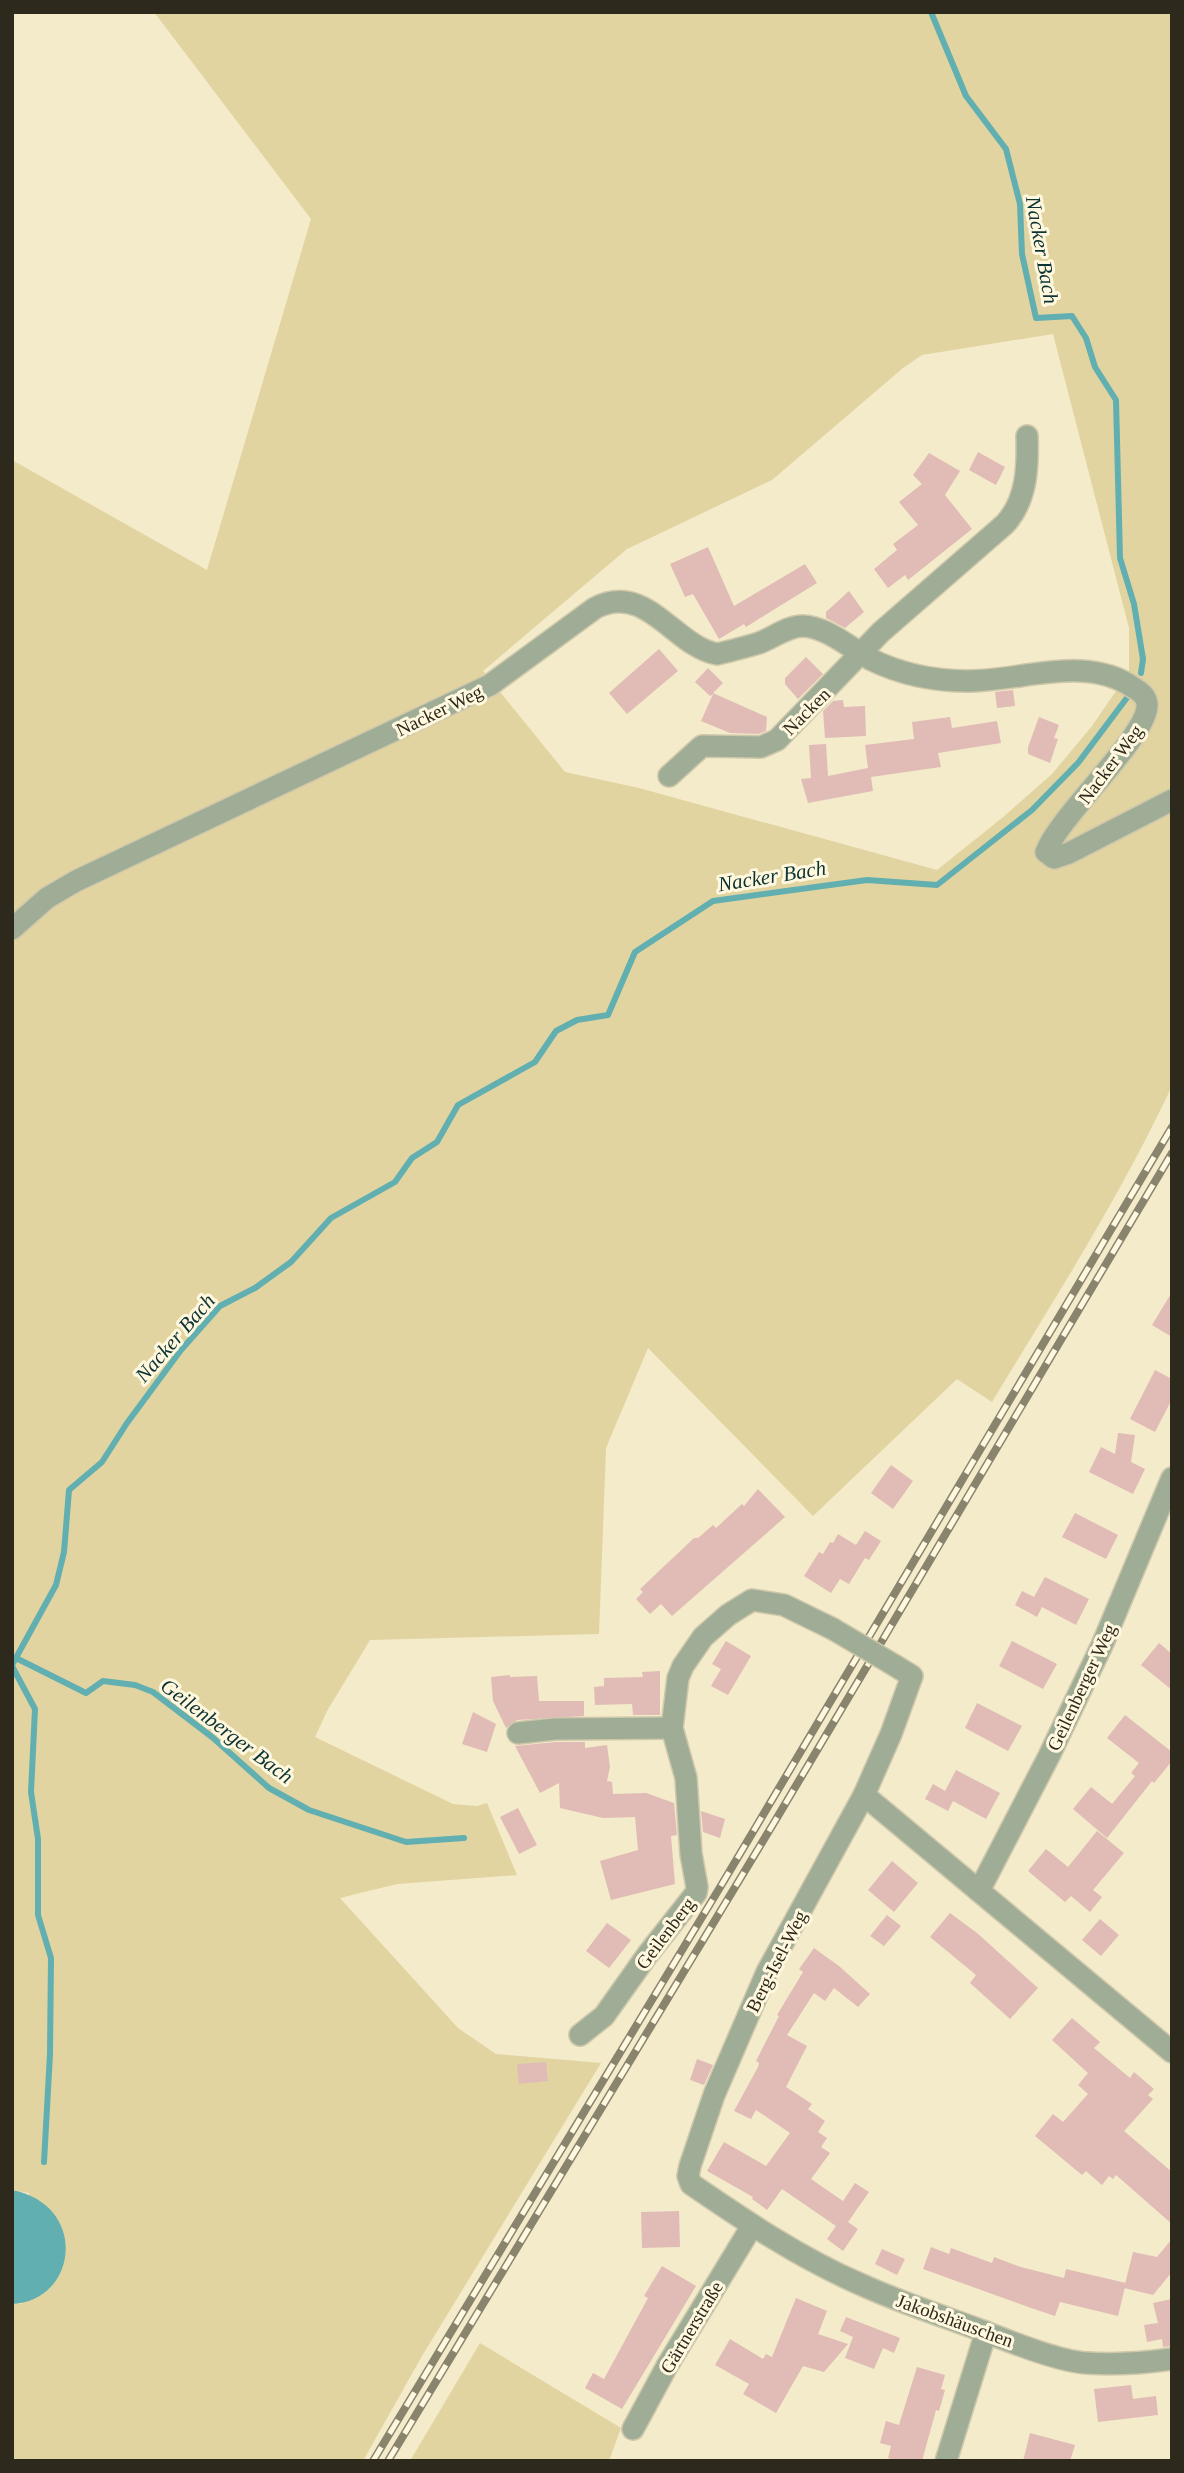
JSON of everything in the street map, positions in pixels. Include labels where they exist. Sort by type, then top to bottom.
[{"type":"street","points":[[860,654],[881,632],[1011,517],[1022,495],[1026,477],[1027,436]]},
{"type":"street","name":"Nacker Weg","points":[[12,929],[47,898],[76,881],[490,685],[603,603],[623,602],[647,609],[712,653],[718,654],[801,626],[823,632],[860,654],[926,678],[967,681],[1074,671],[1101,672],[1126,682],[1142,694],[1147,706],[1143,722],[1054,837],[1046,852],[1054,858],[1172,800]]},
{"type":"street","name":"Nacken","points":[[669,776],[702,746],[754,747],[772,743],[860,654]]},
{"type":"street","name":"Geilenberger Weg","points":[[979,1891],[1049,1756],[1103,1643],[1172,1478]]},
{"type":"street","name":"Geilenberg","points":[[580,2035],[604,2016],[696,1893],[686,1778],[672,1728],[682,1666],[703,1637],[728,1615],[752,1600],[784,1605],[833,1629],[903,1671]]},
{"type":"street","name":"Berg-Isel-Weg","points":[[752,2226],[691,2184],[688,2176],[690,2166],[714,2095],[767,1972],[864,1794],[891,1734],[903,1671]]},
{"type":"street","points":[[518,1732],[672,1728]]},
{"type":"street","points":[[864,1794],[1172,2052]]},
{"type":"street","name":"Jakobshäuschen","points":[[752,2226],[861,2285],[1032,2349],[1084,2363],[1139,2364],[1172,2360]]},
{"type":"street","name":"Gärtnerstraße","points":[[633,2430],[667,2366],[752,2226]]},
{"type":"street","points":[[946,2461],[986,2332]]},
{"type":"shaded area","points":[[154,12],[1172,12],[1172,1086],[1109,1207],[992,1402],[957,1379],[813,1516],[648,1348],[606,1448],[599,1634],[370,1640],[327,1711],[315,1737],[453,1804],[477,1806],[487,1803],[517,1875],[397,1884],[340,1898],[458,2028],[496,2054],[601,2063],[422,2356],[363,2461],[12,2461],[12,2304],[21,2304],[29,2193],[12,2190],[12,460],[207,570],[311,219]],"holes":[[[1053,334],[1129,628],[1129,672],[1092,726],[1052,774],[937,870],[639,788],[565,772],[483,671],[627,549],[772,480],[903,368],[922,355]]]},
{"type":"shaded area","points":[[480,2343],[621,2428],[609,2461],[410,2461]]},
{"type":"water","points":[[12,2190],[37,2199],[54,2214],[63,2232],[66,2252],[61,2271],[51,2287],[34,2299],[12,2304]]},
{"type":"building","points":[[978,452],[1005,467],[996,485],[969,470]]},
{"type":"building","points":[[929,453],[960,471],[945,495],[972,529],[908,580],[905,575],[888,588],[874,569],[897,550],[893,544],[918,525],[899,502],[922,484],[913,475]]},
{"type":"building","points":[[708,547],[734,606],[805,564],[817,583],[746,627],[744,624],[719,639],[693,594],[685,597],[670,564]]},
{"type":"building","points":[[849,591],[864,612],[845,628],[826,618],[826,612]]},
{"type":"building","points":[[659,649],[678,671],[627,714],[609,693]]},
{"type":"building","points":[[806,657],[823,674],[798,699],[785,684],[785,678]]},
{"type":"building","points":[[708,668],[723,683],[713,693],[767,717],[766,731],[758,734],[730,733],[701,721],[713,694],[710,696],[695,682]]},
{"type":"building","points":[[1013,690],[1015,706],[997,708],[995,692]]},
{"type":"building","points":[[843,700],[844,707],[865,706],[866,736],[825,738],[823,711],[833,701]]},
{"type":"building","points":[[950,717],[952,728],[997,721],[1001,743],[938,753],[941,767],[871,777],[873,791],[808,803],[801,779],[811,778],[809,745],[826,744],[828,776],[868,768],[865,745],[914,739],[912,722]]},
{"type":"building","points":[[1039,717],[1059,725],[1054,738],[1058,739],[1050,763],[1028,754]]},
{"type":"building","points":[[1172,1292],[1172,1337],[1152,1325]]},
{"type":"building","points":[[1155,1370],[1172,1379],[1172,1399],[1155,1432],[1130,1419]]},
{"type":"building","points":[[1118,1433],[1135,1435],[1131,1462],[1145,1469],[1133,1494],[1089,1472],[1101,1447],[1115,1454]]},
{"type":"building","points":[[891,1465],[913,1481],[893,1509],[871,1493]]},
{"type":"building","points":[[758,1489],[785,1517],[672,1616],[661,1604],[650,1614],[636,1599],[643,1592],[640,1589],[694,1538],[698,1538],[713,1525],[716,1528],[742,1504],[744,1506]]},
{"type":"building","points":[[1075,1513],[1118,1535],[1106,1559],[1062,1537]]},
{"type":"building","points":[[865,1531],[881,1541],[869,1560],[865,1558],[849,1584],[840,1579],[831,1593],[804,1576],[819,1552],[823,1554],[838,1534],[856,1545]]},
{"type":"building","points":[[1045,1577],[1089,1599],[1076,1625],[1042,1607],[1037,1617],[1015,1605],[1022,1591],[1034,1597]]},
{"type":"building","points":[[726,1641],[751,1656],[728,1695],[711,1686],[721,1669],[712,1664]]},
{"type":"building","points":[[1012,1641],[1057,1664],[1043,1689],[999,1666]]},
{"type":"building","points":[[1159,1643],[1172,1654],[1172,1690],[1141,1665]]},
{"type":"building","points":[[660,1671],[660,1715],[633,1715],[632,1704],[595,1705],[594,1687],[604,1686],[604,1678],[643,1677],[642,1672]]},
{"type":"building","points":[[537,1676],[539,1701],[584,1701],[584,1716],[517,1720],[506,1728],[493,1701],[491,1677]]},
{"type":"building","points":[[977,1703],[1022,1726],[1008,1751],[965,1728]]},
{"type":"building","points":[[473,1712],[496,1724],[487,1752],[462,1744]]},
{"type":"building","points":[[1125,1715],[1172,1752],[1172,1761],[1154,1783],[1152,1781],[1107,1838],[1073,1809],[1091,1787],[1112,1804],[1135,1776],[1131,1773],[1139,1763],[1107,1738]]},
{"type":"building","points":[[585,1742],[585,1748],[607,1745],[610,1767],[607,1781],[612,1782],[613,1794],[646,1793],[674,1803],[677,1835],[671,1836],[675,1884],[611,1900],[600,1861],[638,1850],[635,1817],[603,1818],[560,1808],[559,1783],[540,1793],[515,1746]]},
{"type":"building","points":[[956,1770],[1000,1793],[986,1819],[953,1801],[948,1811],[925,1799],[933,1784],[945,1791]]},
{"type":"building","points":[[518,1808],[537,1845],[519,1854],[500,1817]]},
{"type":"building","points":[[701,1811],[725,1819],[720,1838],[703,1832]]},
{"type":"building","points":[[1097,1831],[1124,1853],[1093,1890],[1102,1897],[1090,1912],[1071,1896],[1065,1902],[1028,1871],[1046,1849],[1068,1867]]},
{"type":"building","points":[[892,1861],[918,1883],[894,1912],[868,1890]]},
{"type":"building","points":[[950,1913],[977,1933],[1038,1988],[1010,2019],[970,1983],[976,1975],[930,1937]]},
{"type":"building","points":[[887,1915],[901,1926],[884,1946],[870,1936]]},
{"type":"building","points":[[1100,1919],[1119,1935],[1101,1956],[1082,1940]]},
{"type":"building","points":[[607,1923],[631,1940],[609,1968],[586,1951]]},
{"type":"building","points":[[814,1948],[870,1994],[858,2007],[834,1988],[825,2001],[814,1993],[787,2035],[807,2046],[786,2087],[812,2104],[808,2109],[825,2121],[818,2132],[827,2138],[821,2147],[830,2153],[811,2179],[843,2201],[855,2183],[869,2192],[848,2222],[858,2229],[843,2251],[827,2239],[836,2226],[782,2189],[767,2210],[752,2199],[753,2197],[707,2171],[724,2142],[766,2166],[790,2133],[756,2110],[751,2119],[734,2111],[758,2067],[759,2063],[756,2061],[779,2016],[777,2015],[803,1972],[799,1969]]},
{"type":"building","points":[[1072,2018],[1100,2042],[1094,2048],[1130,2078],[1134,2072],[1154,2089],[1148,2095],[1153,2099],[1124,2131],[1172,2172],[1172,2224],[1116,2175],[1113,2179],[1109,2176],[1102,2185],[1086,2171],[1082,2175],[1035,2136],[1053,2114],[1063,2122],[1088,2094],[1078,2085],[1088,2073],[1052,2040]]},
{"type":"building","points":[[697,2059],[713,2065],[704,2085],[690,2080]]},
{"type":"building","points":[[546,2062],[548,2081],[519,2084],[517,2064]]},
{"type":"building","points":[[679,2211],[680,2247],[642,2248],[641,2212]]},
{"type":"building","points":[[1172,2239],[1172,2272],[1153,2295],[1124,2288],[1133,2252],[1157,2257]]},
{"type":"building","points":[[931,2247],[949,2254],[951,2248],[992,2263],[994,2257],[1064,2278],[1066,2269],[1126,2283],[1118,2316],[1060,2302],[1055,2316],[923,2269]]},
{"type":"building","points":[[882,2249],[905,2259],[897,2275],[875,2264]]},
{"type":"building","points":[[662,2266],[696,2286],[622,2409],[585,2388],[593,2373],[604,2379],[648,2298],[644,2296]]},
{"type":"building","points":[[796,2298],[827,2311],[818,2334],[848,2344],[824,2372],[803,2366],[776,2413],[743,2394],[749,2384],[715,2365],[730,2339],[763,2359],[766,2354],[772,2357]]},
{"type":"building","points":[[1172,2299],[1172,2346],[1163,2347],[1162,2339],[1147,2342],[1144,2325],[1158,2323],[1153,2303]]},
{"type":"building","points":[[846,2317],[900,2338],[894,2353],[883,2348],[874,2369],[845,2358],[853,2337],[840,2331]]},
{"type":"building","points":[[917,2367],[945,2375],[941,2389],[945,2390],[939,2411],[936,2410],[922,2461],[898,2461],[888,2458],[891,2446],[880,2443],[886,2421],[899,2425]]},
{"type":"building","points":[[1131,2385],[1133,2399],[1156,2396],[1158,2415],[1098,2422],[1094,2389]]},
{"type":"building","points":[[1030,2433],[1075,2445],[1070,2461],[1023,2461]]},
{"type":"waterway","name":"Nacker Bach","points":[[931,12],[966,96],[1006,149],[1020,204],[1022,254],[1036,318],[1072,316],[1086,338],[1095,367],[1116,400],[1120,558],[1134,604],[1143,659],[1141,673]]},
{"type":"waterway","name":"Nacker Bach","points":[[12,1665],[56,1585],[64,1552],[69,1490],[102,1462],[181,1350],[220,1306],[255,1288],[291,1262],[331,1218],[395,1182],[412,1158],[437,1142],[458,1105],[535,1062],[556,1031],[577,1020],[608,1015],[635,952],[713,901],[867,880],[937,885],[1032,810],[1078,763],[1129,695]]},
{"type":"waterway","name":"Geilenberger Bach","points":[[16,1658],[86,1693],[103,1681],[135,1685],[153,1692],[212,1737],[269,1788],[309,1810],[406,1842],[464,1838]]},
{"type":"waterway","points":[[12,1666],[35,1709],[31,1792],[38,1839],[38,1915],[51,1958],[50,2054],[44,2162]]},
{"type":"railway","points":[[373,2461],[719,1889],[1172,1127]]},
{"type":"railway","points":[[388,2461],[775,1821],[1172,1153]]}]
